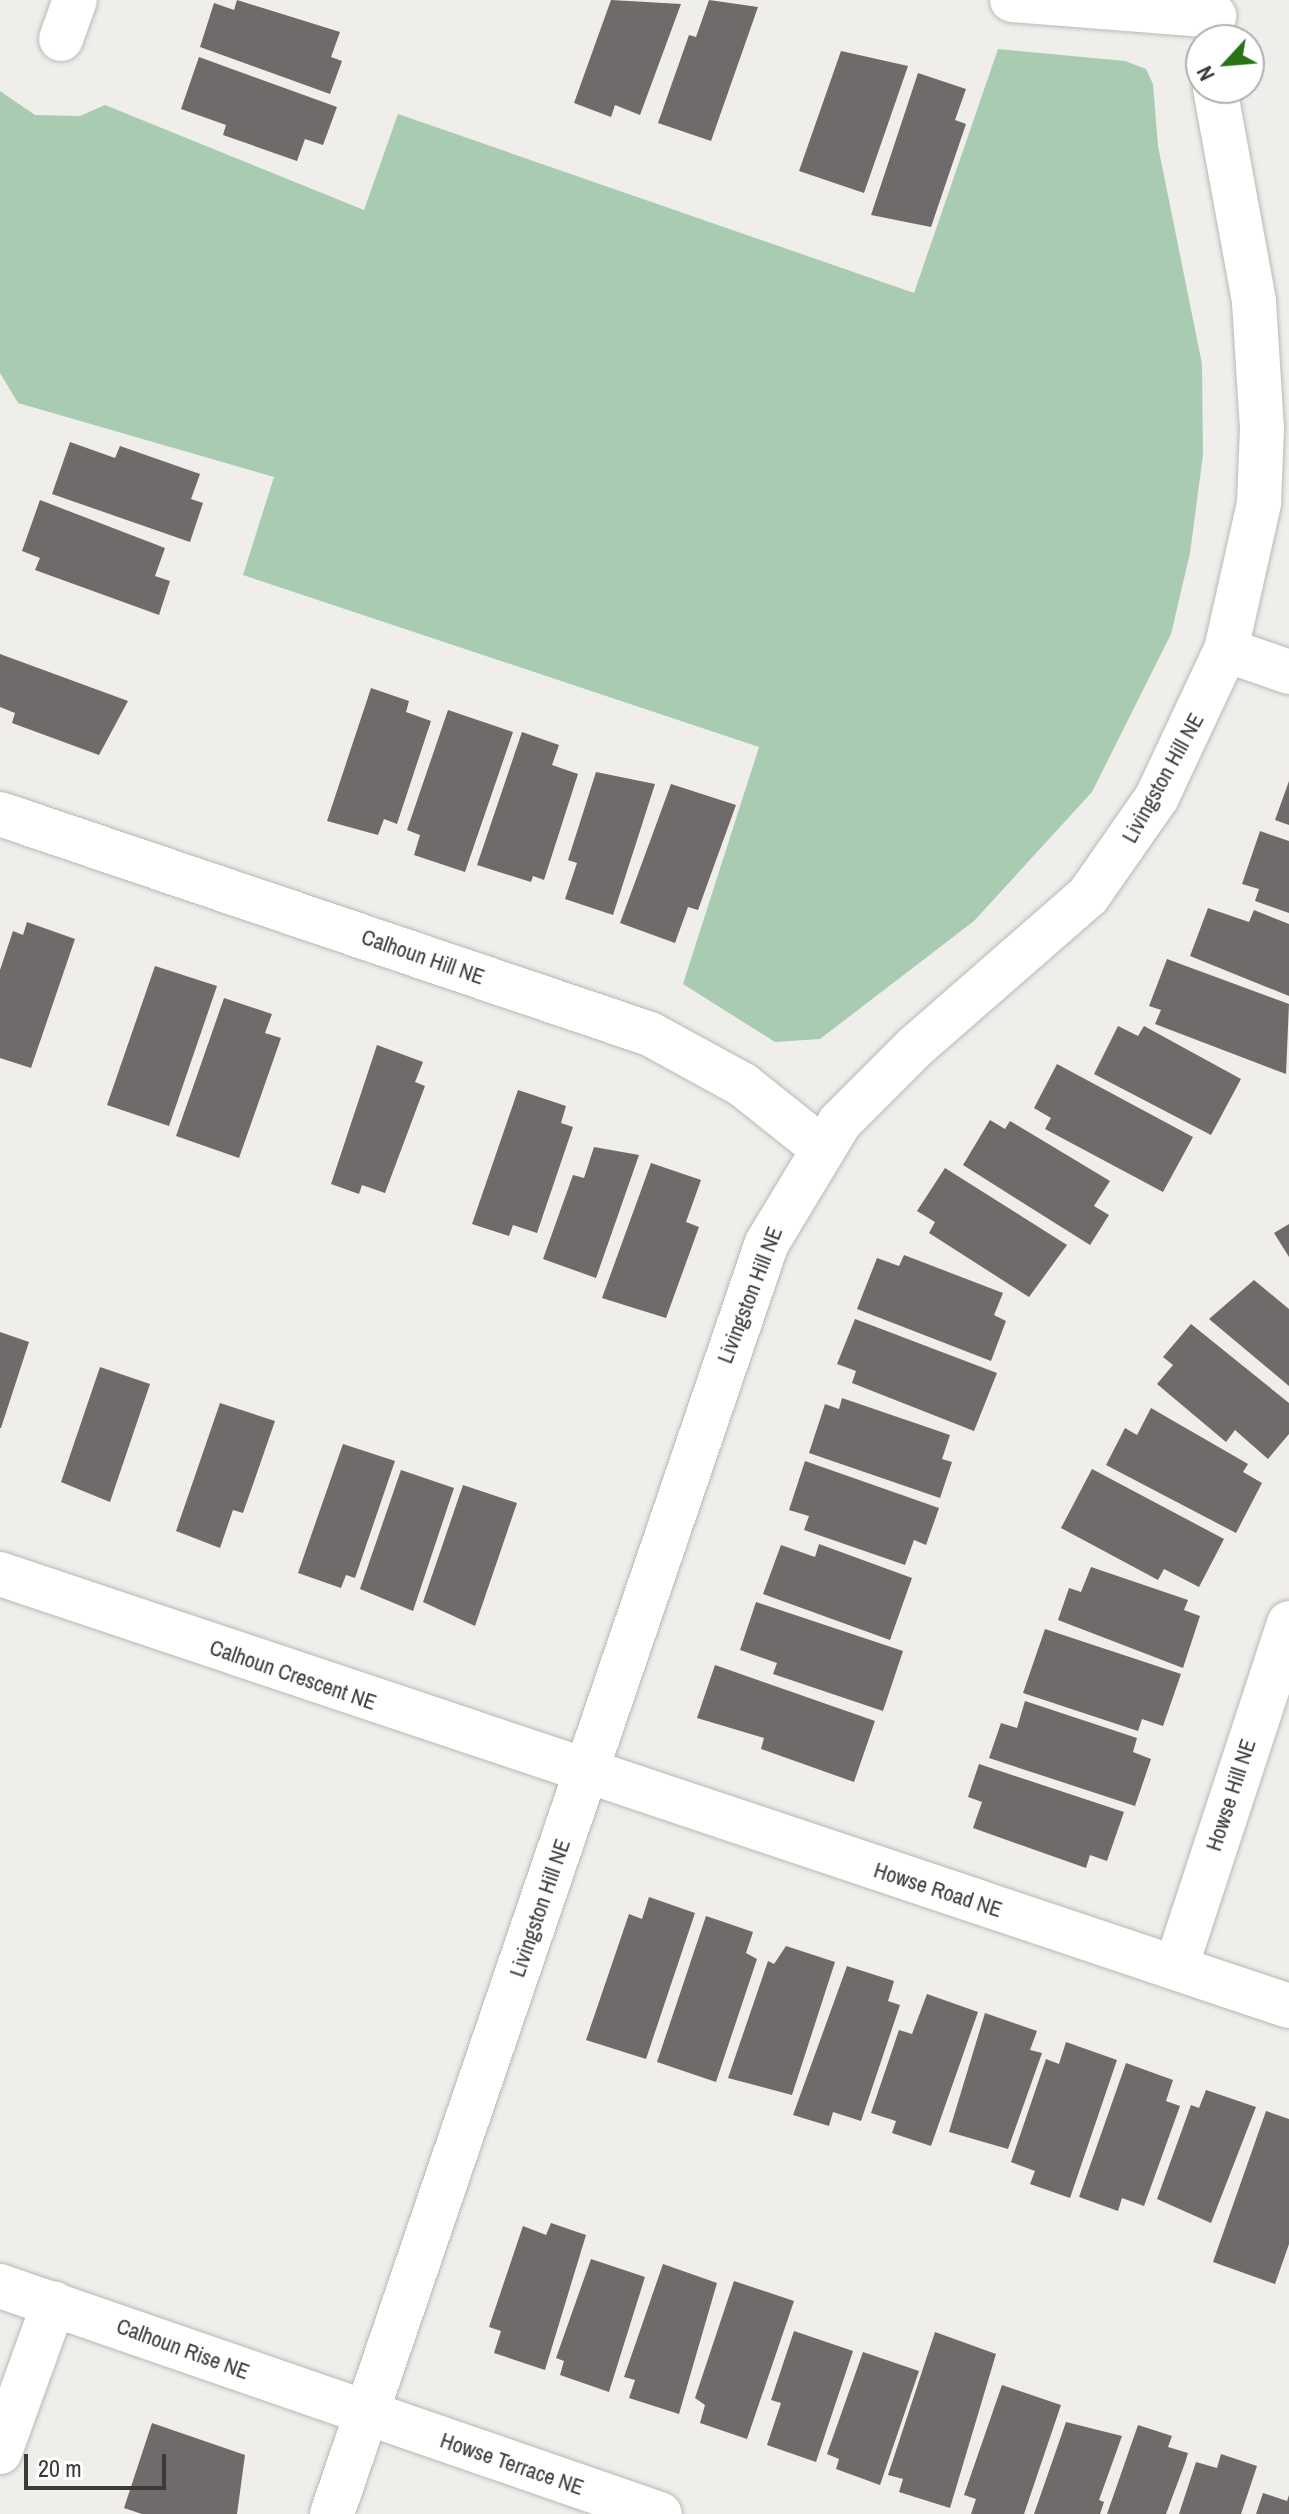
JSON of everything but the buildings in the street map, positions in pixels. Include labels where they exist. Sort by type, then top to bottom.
[{"type":"street","points":[[1012,0],[1215,19]]},
{"type":"street","name":"Livingston Hill NE","points":[[332,2514],[586,1775],[751,1282],[786,1204],[822,1148],[907,1055],[1088,896],[1157,797],[1226,650],[1259,503],[1261,416],[1254,301],[1218,104]]},
{"type":"street","points":[[1226,650],[1289,672]]},
{"type":"street","name":"Calhoun Hill NE","points":[[0,814],[650,1034],[743,1085],[822,1148]]},
{"type":"street","name":"Calhoun Crescent NE","points":[[0,1574],[586,1775]]},
{"type":"street","name":"Howse Hill NE","points":[[1176,1967],[1289,1623]]},
{"type":"street","name":"Howse Road NE","points":[[586,1775],[1289,2006]]},
{"type":"street","name":"Calhoun Rise NE","points":[[0,2286],[365,2415]]},
{"type":"street","points":[[0,2452],[54,2303]]},
{"type":"street","name":"Howse Terrace NE","points":[[365,2415],[660,2514]]},
{"type":"green space","points":[[998,49],[1125,61],[1146,69],[1153,84],[1158,146],[1202,364],[1203,455],[1190,553],[1171,634],[1092,792],[974,921],[820,1039],[775,1042],[683,984],[759,747],[243,575],[274,477],[18,403],[0,373],[0,91],[35,115],[80,116],[105,105],[364,210],[398,114],[914,293]]}]
